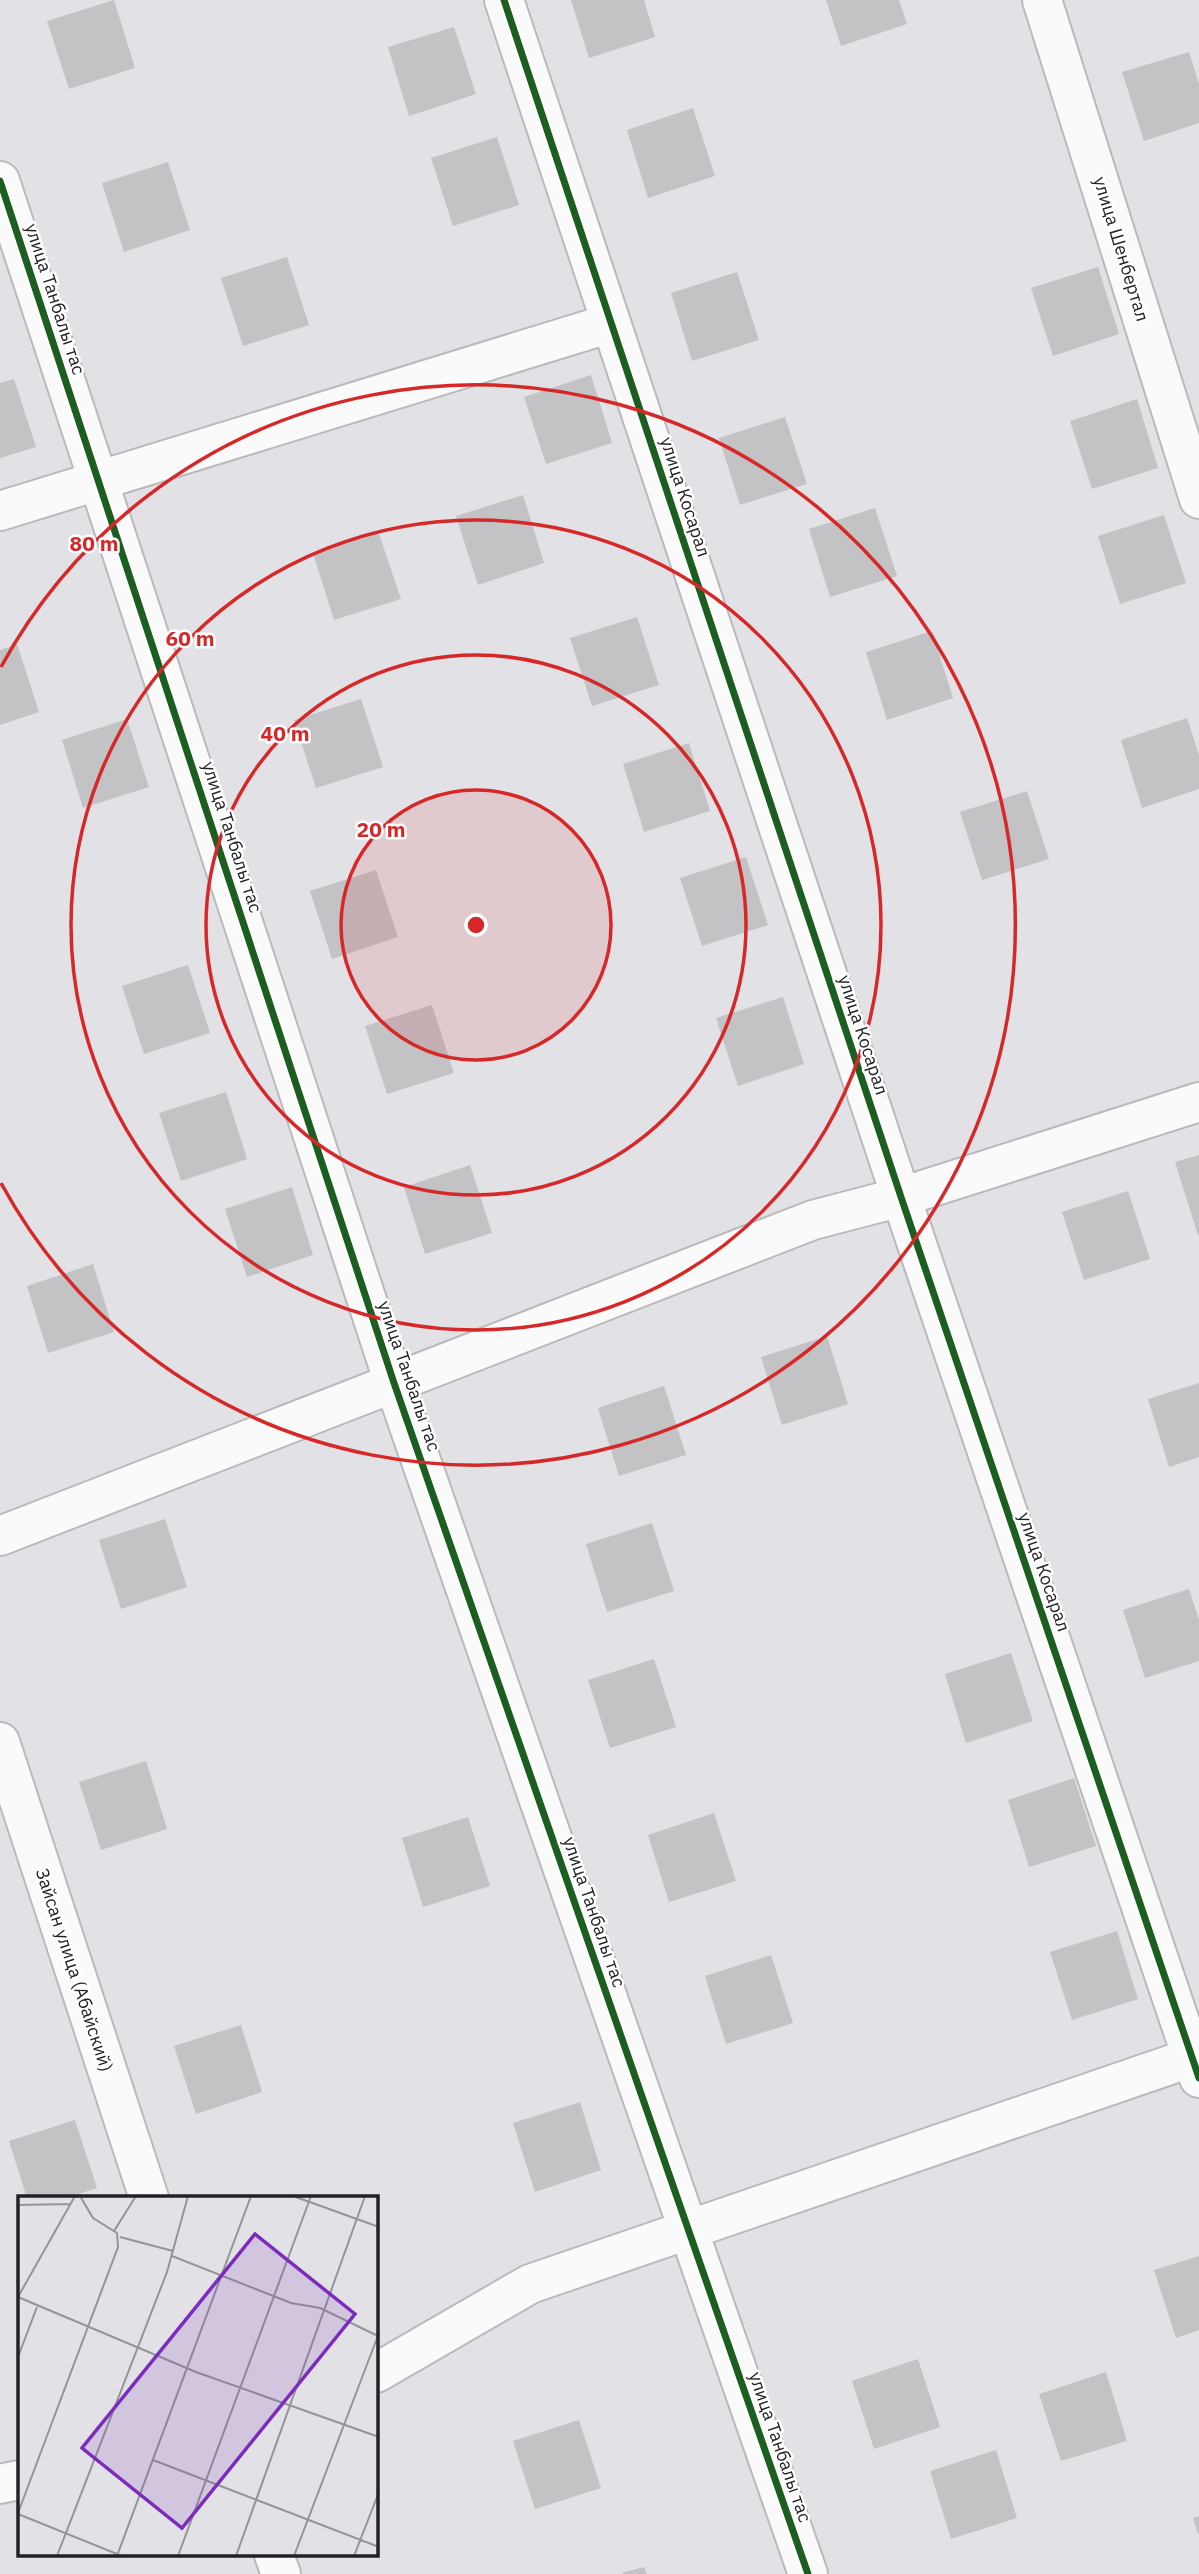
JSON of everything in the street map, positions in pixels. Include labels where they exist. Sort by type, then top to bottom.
[{"type":"street","name":"улица Косарал","points":[[504,0],[901,1197],[1197,2064]]},
{"type":"street","name":"улица Шенбертал","points":[[1042,0],[1199,499]]},
{"type":"street","name":"улица Танбалы тас","points":[[0,181],[394,1383],[808,2574]]},
{"type":"street","points":[[0,510],[611,323]]},
{"type":"street","points":[[0,1536],[813,1220],[901,1197],[1199,1102]]},
{"type":"street","name":"Зайсан улица (Абайский)","points":[[0,1742],[148,2196]]},
{"type":"street","points":[[378,2372],[530,2284],[1197,2064]]},
{"type":"street","points":[[0,2484],[18,2480]]},
{"type":"street","points":[[274,2556],[281,2574]]},
{"type":"building","points":[[114,0],[135,68],[69,89],[47,21]]},
{"type":"building","points":[[571,0],[644,0],[655,37],[589,58]]},
{"type":"building","points":[[826,0],[899,0],[907,24],[841,46]]},
{"type":"building","points":[[454,27],[476,94],[409,116],[388,47]]},
{"type":"building","points":[[1189,52],[1199,84],[1199,123],[1144,141],[1122,72]]},
{"type":"building","points":[[693,108],[715,176],[648,198],[627,130]]},
{"type":"building","points":[[497,137],[519,205],[453,226],[431,158]]},
{"type":"building","points":[[168,162],[190,230],[124,252],[102,183]]},
{"type":"building","points":[[287,257],[309,325],[243,346],[221,278]]},
{"type":"building","points":[[1098,267],[1119,334],[1053,356],[1031,288]]},
{"type":"building","points":[[737,272],[759,340],[692,361],[671,293]]},
{"type":"building","points":[[591,375],[612,443],[546,464],[524,397]]},
{"type":"building","points":[[14,379],[36,447],[0,458],[0,383]]},
{"type":"building","points":[[1137,399],[1158,468],[1092,489],[1070,421]]},
{"type":"building","points":[[785,417],[807,484],[740,505],[719,438]]},
{"type":"building","points":[[523,495],[544,563],[478,585],[456,516]]},
{"type":"building","points":[[875,508],[897,576],[830,597],[809,529]]},
{"type":"building","points":[[1164,515],[1186,583],[1120,604],[1098,536]]},
{"type":"building","points":[[378,531],[401,599],[334,620],[313,553]]},
{"type":"building","points":[[637,617],[659,685],[592,706],[570,638]]},
{"type":"building","points":[[932,631],[953,698],[887,720],[866,652]]},
{"type":"building","points":[[17,644],[39,712],[0,725],[0,650]]},
{"type":"building","points":[[361,699],[383,767],[316,788],[294,720]]},
{"type":"building","points":[[1187,718],[1199,755],[1199,789],[1142,808],[1121,740]]},
{"type":"building","points":[[127,719],[149,787],[83,808],[62,740]]},
{"type":"building","points":[[689,743],[710,811],[644,832],[623,764]]},
{"type":"building","points":[[1027,791],[1049,859],[982,880],[960,812]]},
{"type":"building","points":[[746,857],[768,925],[702,946],[680,878]]},
{"type":"building","points":[[376,870],[398,937],[332,959],[310,891]]},
{"type":"building","points":[[188,965],[210,1033],[144,1054],[122,986]]},
{"type":"building","points":[[783,997],[804,1064],[738,1086],[716,1018]]},
{"type":"building","points":[[432,1005],[454,1073],[387,1094],[365,1026]]},
{"type":"building","points":[[226,1092],[247,1159],[181,1181],[159,1113]]},
{"type":"building","points":[[1199,1155],[1199,1235],[1198,1235],[1175,1162]]},
{"type":"building","points":[[470,1165],[492,1233],[425,1254],[404,1187]]},
{"type":"building","points":[[292,1187],[313,1255],[247,1277],[225,1209]]},
{"type":"building","points":[[1128,1191],[1150,1259],[1084,1280],[1062,1212]]},
{"type":"building","points":[[93,1264],[114,1332],[48,1353],[27,1286]]},
{"type":"building","points":[[827,1336],[848,1404],[782,1425],[761,1357]]},
{"type":"building","points":[[1199,1383],[1199,1457],[1169,1467],[1148,1399]]},
{"type":"building","points":[[664,1386],[686,1455],[619,1476],[598,1408]]},
{"type":"building","points":[[165,1519],[187,1587],[121,1609],[99,1540]]},
{"type":"building","points":[[652,1523],[674,1591],[607,1612],[586,1544]]},
{"type":"building","points":[[1189,1589],[1199,1620],[1199,1661],[1145,1678],[1123,1610]]},
{"type":"building","points":[[1011,1653],[1033,1721],[966,1743],[945,1674]]},
{"type":"building","points":[[654,1659],[676,1727],[610,1748],[588,1680]]},
{"type":"building","points":[[146,1761],[167,1829],[101,1850],[79,1782]]},
{"type":"building","points":[[1074,1778],[1096,1846],[1029,1867],[1008,1800]]},
{"type":"building","points":[[714,1813],[736,1881],[669,1902],[648,1835]]},
{"type":"building","points":[[468,1817],[490,1886],[423,1907],[402,1838]]},
{"type":"building","points":[[1117,1931],[1138,1999],[1072,2020],[1050,1952]]},
{"type":"building","points":[[771,1955],[793,2023],[726,2044],[705,1976]]},
{"type":"building","points":[[241,2025],[262,2092],[196,2114],[174,2046]]},
{"type":"building","points":[[580,2102],[601,2170],[535,2192],[513,2123]]},
{"type":"building","points":[[75,2120],[97,2188],[72,2196],[26,2196],[9,2141]]},
{"type":"building","points":[[1199,2256],[1199,2330],[1176,2338],[1154,2270]]},
{"type":"building","points":[[918,2359],[940,2427],[874,2449],[852,2381]]},
{"type":"building","points":[[1106,2372],[1127,2441],[1061,2461],[1039,2394]]},
{"type":"building","points":[[579,2420],[601,2488],[535,2509],[513,2441]]},
{"type":"building","points":[[996,2450],[1017,2518],[951,2539],[930,2471]]},
{"type":"building","points":[[1199,2516],[1199,2534],[1198,2534],[1193,2518]]},
{"type":"building","points":[[644,2567],[647,2574],[622,2573]]},
{"type":"cycle path","points":[[504,0],[901,1197],[1199,2078]]},
{"type":"cycle path","points":[[0,181],[394,1383],[808,2574]]}]
